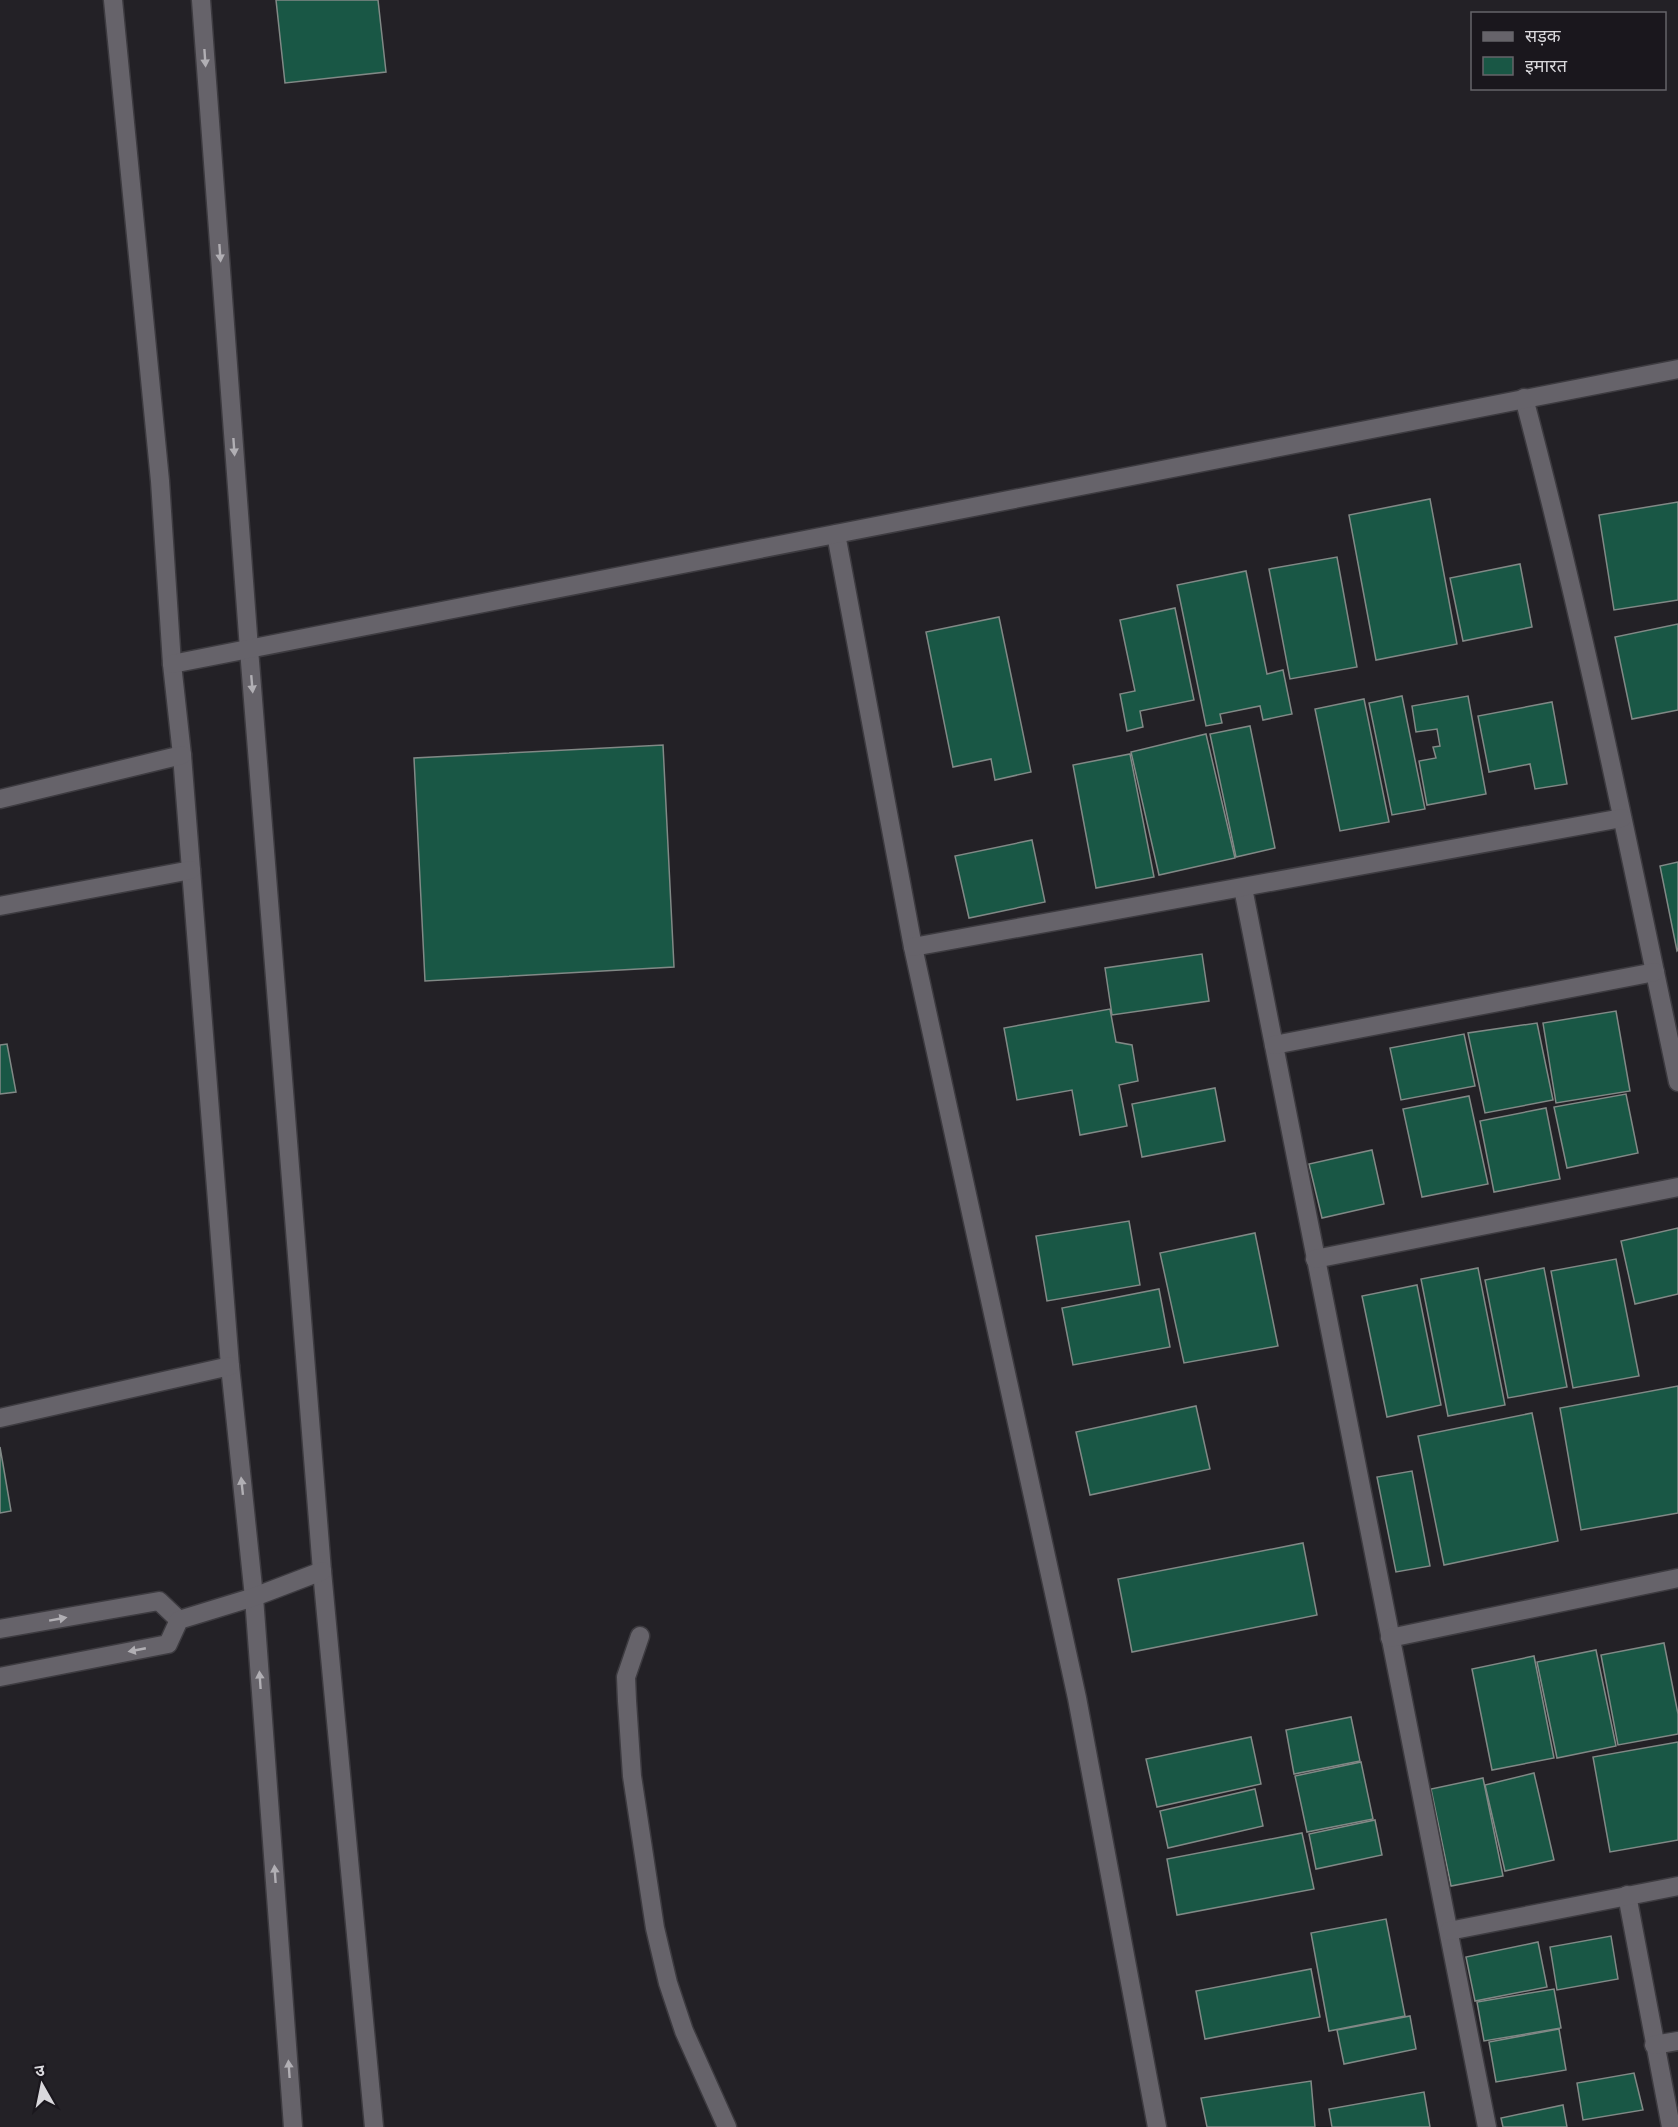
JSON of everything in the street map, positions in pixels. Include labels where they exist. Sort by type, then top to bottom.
[{"type":"street","points":[[113,0],[160,481],[172,664],[182,755],[230,1366],[254,1597],[293,2127]]},
{"type":"street","points":[[201,0],[249,649],[322,1571],[374,2127]]},
{"type":"street","points":[[172,664],[1678,369]]},
{"type":"street","points":[[1524,398],[1542,465],[1622,818],[1678,1082]]},
{"type":"street","points":[[836,534],[913,947],[1077,1698],[1157,2127]]},
{"type":"street","points":[[0,799],[182,755]]},
{"type":"street","points":[[913,947],[1622,818]]},
{"type":"street","points":[[0,906],[191,870]]},
{"type":"street","points":[[1243,888],[1487,2127]]},
{"type":"street","points":[[1274,1045],[1655,972]]},
{"type":"street","points":[[1315,1259],[1678,1187]]},
{"type":"street","points":[[0,1418],[230,1366]]},
{"type":"street","points":[[0,1677],[168,1644],[179,1620],[254,1597],[322,1571]]},
{"type":"street","points":[[1390,1638],[1678,1578]]},
{"type":"street","points":[[0,1629],[159,1601],[179,1620]]},
{"type":"street","points":[[640,1636],[626,1677],[632,1776],[655,1928],[668,1983],[684,2031],[727,2127]]},
{"type":"street","points":[[1449,1931],[1678,1886]]},
{"type":"street","points":[[1627,1895],[1671,2127]]},
{"type":"street","points":[[1654,2045],[1678,2041]]},
{"type":"building","points":[[276,0],[378,0],[386,72],[285,83]]},
{"type":"building","points":[[1430,499],[1457,644],[1376,660],[1349,515]]},
{"type":"building","points":[[1678,502],[1678,600],[1614,610],[1599,515]]},
{"type":"building","points":[[1337,557],[1357,667],[1290,679],[1269,569]]},
{"type":"building","points":[[1520,564],[1532,627],[1463,641],[1450,578]]},
{"type":"building","points":[[1246,571],[1267,674],[1283,670],[1292,714],[1263,720],[1260,706],[1220,714],[1222,723],[1206,726],[1177,585]]},
{"type":"building","points":[[1175,608],[1194,700],[1140,711],[1143,727],[1127,731],[1120,694],[1135,691],[1120,620]]},
{"type":"building","points":[[999,617],[1031,772],[995,780],[991,759],[953,767],[926,632]]},
{"type":"building","points":[[1678,624],[1678,710],[1632,719],[1615,637]]},
{"type":"building","points":[[1402,696],[1425,809],[1392,815],[1369,703]]},
{"type":"building","points":[[1468,696],[1486,794],[1427,805],[1419,761],[1436,758],[1433,747],[1440,746],[1437,729],[1416,732],[1412,706]]},
{"type":"building","points":[[1364,699],[1389,822],[1340,831],[1315,709]]},
{"type":"building","points":[[1552,702],[1567,784],[1535,789],[1530,764],[1489,772],[1478,716]]},
{"type":"building","points":[[1250,726],[1275,848],[1236,857],[1210,734]]},
{"type":"building","points":[[1206,734],[1235,858],[1159,875],[1131,752]]},
{"type":"building","points":[[663,745],[674,967],[425,981],[414,758]]},
{"type":"building","points":[[1130,754],[1154,877],[1096,888],[1073,765]]},
{"type":"building","points":[[1032,840],[1045,902],[969,918],[955,856]]},
{"type":"building","points":[[1678,862],[1678,950],[1677,951],[1660,866]]},
{"type":"building","points":[[1202,954],[1209,1001],[1112,1015],[1105,968]]},
{"type":"building","points":[[1110,1009],[1116,1042],[1132,1045],[1138,1081],[1119,1085],[1127,1126],[1080,1135],[1072,1090],[1017,1100],[1004,1028]]},
{"type":"building","points":[[1616,1011],[1630,1091],[1556,1103],[1543,1023]]},
{"type":"building","points":[[1537,1023],[1553,1100],[1485,1113],[1468,1033]]},
{"type":"building","points":[[1464,1034],[1475,1086],[1401,1100],[1390,1048]]},
{"type":"building","points":[[7,1044],[16,1092],[0,1094],[0,1045]]},
{"type":"building","points":[[1215,1088],[1225,1141],[1142,1157],[1132,1104]]},
{"type":"building","points":[[1626,1094],[1638,1153],[1567,1168],[1554,1107]]},
{"type":"building","points":[[1469,1096],[1488,1184],[1422,1197],[1403,1109]]},
{"type":"building","points":[[1546,1108],[1560,1179],[1494,1192],[1480,1121]]},
{"type":"building","points":[[1372,1150],[1384,1204],[1322,1218],[1309,1164]]},
{"type":"building","points":[[1129,1221],[1140,1285],[1047,1301],[1036,1236]]},
{"type":"building","points":[[1678,1228],[1678,1294],[1635,1304],[1621,1241]]},
{"type":"building","points":[[1255,1233],[1278,1346],[1184,1363],[1160,1253]]},
{"type":"building","points":[[1616,1259],[1639,1376],[1573,1388],[1551,1271]]},
{"type":"building","points":[[1478,1268],[1505,1405],[1448,1416],[1421,1279]]},
{"type":"building","points":[[1544,1268],[1567,1387],[1508,1398],[1485,1280]]},
{"type":"building","points":[[1417,1285],[1441,1405],[1387,1417],[1362,1296]]},
{"type":"building","points":[[1159,1289],[1170,1347],[1073,1365],[1062,1308]]},
{"type":"building","points":[[1678,1386],[1678,1513],[1581,1530],[1560,1408]]},
{"type":"building","points":[[1196,1406],[1210,1469],[1090,1495],[1076,1432]]},
{"type":"building","points":[[1532,1413],[1558,1541],[1444,1565],[1418,1436]]},
{"type":"building","points":[[0,1447],[11,1511],[0,1513]]},
{"type":"building","points":[[1412,1471],[1430,1566],[1396,1572],[1377,1477]]},
{"type":"building","points":[[1303,1543],[1317,1615],[1132,1652],[1118,1579]]},
{"type":"building","points":[[1664,1643],[1678,1714],[1678,1734],[1618,1745],[1601,1655]]},
{"type":"building","points":[[1596,1650],[1616,1746],[1557,1758],[1537,1662]]},
{"type":"building","points":[[1534,1656],[1554,1758],[1492,1770],[1472,1669]]},
{"type":"building","points":[[1351,1717],[1360,1761],[1294,1774],[1286,1730]]},
{"type":"building","points":[[1251,1737],[1261,1784],[1157,1807],[1146,1759]]},
{"type":"building","points":[[1678,1742],[1678,1840],[1610,1852],[1593,1757]]},
{"type":"building","points":[[1361,1762],[1373,1819],[1307,1832],[1295,1776]]},
{"type":"building","points":[[1534,1773],[1554,1860],[1505,1871],[1485,1785]]},
{"type":"building","points":[[1483,1778],[1503,1876],[1451,1886],[1431,1789]]},
{"type":"building","points":[[1255,1789],[1263,1826],[1168,1848],[1160,1811]]},
{"type":"building","points":[[1375,1820],[1382,1855],[1316,1869],[1309,1834]]},
{"type":"building","points":[[1302,1833],[1314,1889],[1177,1915],[1167,1859]]},
{"type":"building","points":[[1386,1919],[1405,2016],[1329,2031],[1311,1933]]},
{"type":"building","points":[[1611,1936],[1618,1979],[1557,1990],[1550,1947]]},
{"type":"building","points":[[1538,1942],[1547,1987],[1475,2001],[1466,1957]]},
{"type":"building","points":[[1311,1969],[1320,2017],[1205,2039],[1196,1991]]},
{"type":"building","points":[[1554,1989],[1561,2028],[1484,2041],[1477,2002]]},
{"type":"building","points":[[1410,2016],[1416,2049],[1344,2064],[1337,2030]]},
{"type":"building","points":[[1559,2029],[1566,2070],[1496,2082],[1489,2042]]},
{"type":"building","points":[[1634,2073],[1643,2110],[1583,2120],[1577,2083]]},
{"type":"building","points":[[1311,2081],[1315,2127],[1207,2127],[1201,2098]]},
{"type":"building","points":[[1424,2092],[1430,2127],[1332,2127],[1329,2109]]},
{"type":"building","points":[[1563,2105],[1567,2127],[1503,2127],[1501,2118]]}]
